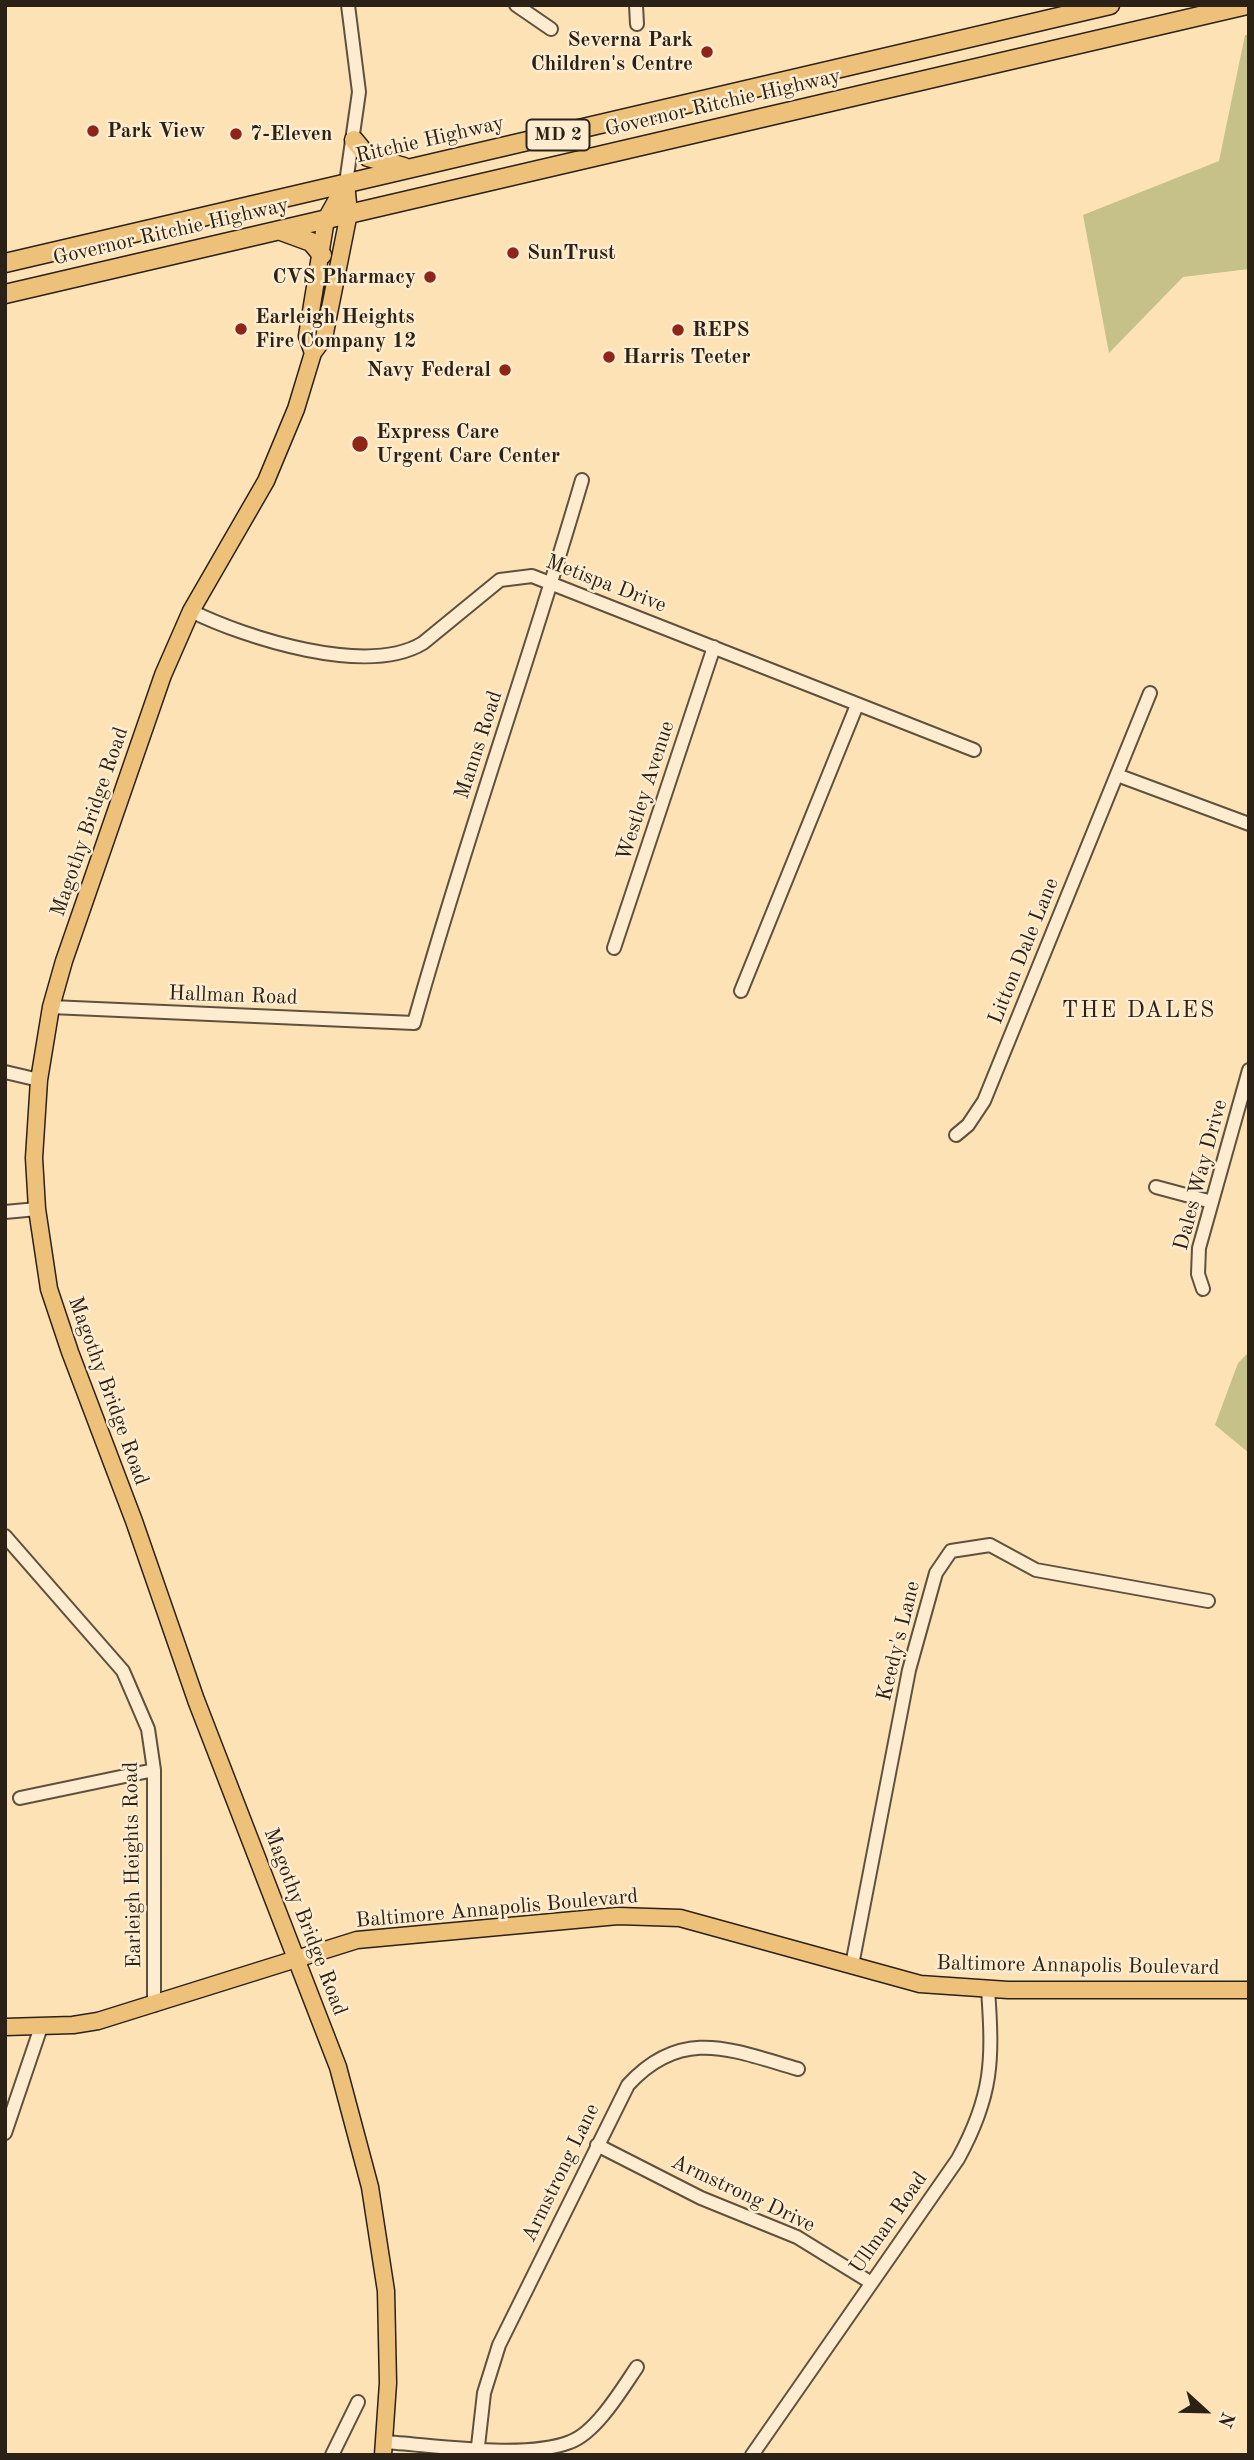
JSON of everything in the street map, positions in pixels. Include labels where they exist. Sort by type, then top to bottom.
[{"type":"highway","name":"Ritchie Highway","points":[[5,263],[1110,5]]},
{"type":"highway","name":"Governor Ritchie Highway","points":[[5,295],[1211,9],[1247,5]]},
{"type":"highway","points":[[354,140],[368,157],[411,168]]},
{"type":"highway","points":[[278,230],[311,242],[322,255]]},
{"type":"main road","name":"Magothy Bridge Road","points":[[346,183],[349,213],[324,338],[313,353],[296,409],[266,481],[191,611],[163,675],[51,1007],[39,1080],[34,1158],[37,1209],[49,1289],[69,1352],[134,1521],[196,1700],[338,2067],[370,2187],[379,2239],[388,2328],[384,2448]]},
{"type":"main road","name":"Magothy Bridge Road","points":[[313,353],[307,336],[326,219],[346,183]]},
{"type":"main road","name":"Baltimore Annapolis Boulevard","points":[[5,2027],[41,2028],[98,2021],[357,1940],[618,1916],[680,1918],[919,1984],[988,1989],[1249,1990]]},
{"type":"street","points":[[346,183],[359,92],[348,5]]},
{"type":"street","points":[[516,5],[551,29]]},
{"type":"street","points":[[636,5],[638,24]]},
{"type":"street","name":"Manns Road","points":[[414,1023],[443,919],[552,583],[582,480]]},
{"type":"street","name":"Metispa Drive","points":[[191,611],[267,639],[328,653],[385,655],[412,650],[423,643],[499,580],[532,576],[974,750]]},
{"type":"street","name":"Westley Avenue","points":[[614,948],[714,647]]},
{"type":"street","name":"Litton Dale Lane","points":[[956,1135],[968,1125],[984,1101],[1150,693]]},
{"type":"street","points":[[741,991],[858,705]]},
{"type":"street","points":[[1117,775],[1249,824]]},
{"type":"street","name":"Hallman Road","points":[[51,1007],[414,1023]]},
{"type":"street","name":"Dales Way Drive","points":[[1203,1289],[1197,1261],[1249,1070]]},
{"type":"street","points":[[5,1072],[39,1080]]},
{"type":"street","points":[[1156,1186],[1212,1202]]},
{"type":"street","points":[[5,1212],[37,1209]]},
{"type":"street","name":"Earleigh Heights Road","points":[[5,1536],[123,1671],[148,1730],[154,1770],[154,2005]]},
{"type":"street","name":"Keedy's Lane","points":[[852,1965],[909,1670],[936,1573],[951,1551],[990,1545],[1036,1570],[1208,1601]]},
{"type":"street","points":[[20,1798],[154,1770]]},
{"type":"street","name":"Ullman Road","points":[[752,2455],[958,2159],[976,2127],[991,2071],[988,1989]]},
{"type":"street","points":[[5,2133],[41,2028]]},
{"type":"street","name":"Armstrong Lane","points":[[477,2452],[484,2393],[499,2345],[628,2085],[650,2063],[692,2048],[729,2048],[798,2069]]},
{"type":"street","name":"Armstrong Drive","points":[[597,2145],[701,2198],[797,2237],[870,2282]]},
{"type":"street","points":[[384,2448],[477,2452],[534,2449],[572,2442],[601,2417],[637,2367]]},
{"type":"street","points":[[332,2455],[358,2402]]},
{"type":"shaded area","points":[[1245,35],[1249,35],[1249,269],[1183,277],[1109,353],[1083,215],[1219,161]]},
{"type":"shaded area","points":[[1249,1352],[1249,1453],[1215,1425],[1238,1363]]},
{"type":"place","name":"Severna Park Children's Centre","points":[[707,52]]},
{"type":"place","name":"Park View","points":[[93,131]]},
{"type":"place","name":"7-Eleven","points":[[236,134]]},
{"type":"place","name":"SunTrust","points":[[513,253]]},
{"type":"place","name":"CVS Pharmacy","points":[[430,277]]},
{"type":"place","name":"Earleigh Heights Fire Company 12","points":[[241,329]]},
{"type":"place","name":"REPS","points":[[678,330]]},
{"type":"place","name":"Harris Teeter","points":[[609,357]]},
{"type":"place","name":"Navy Federal","points":[[505,370]]},
{"type":"place","name":"Express Care Urgent Care Center","points":[[360,444]]},
{"type":"district","name":"THE DALES","points":[[1139,1011]]}]
